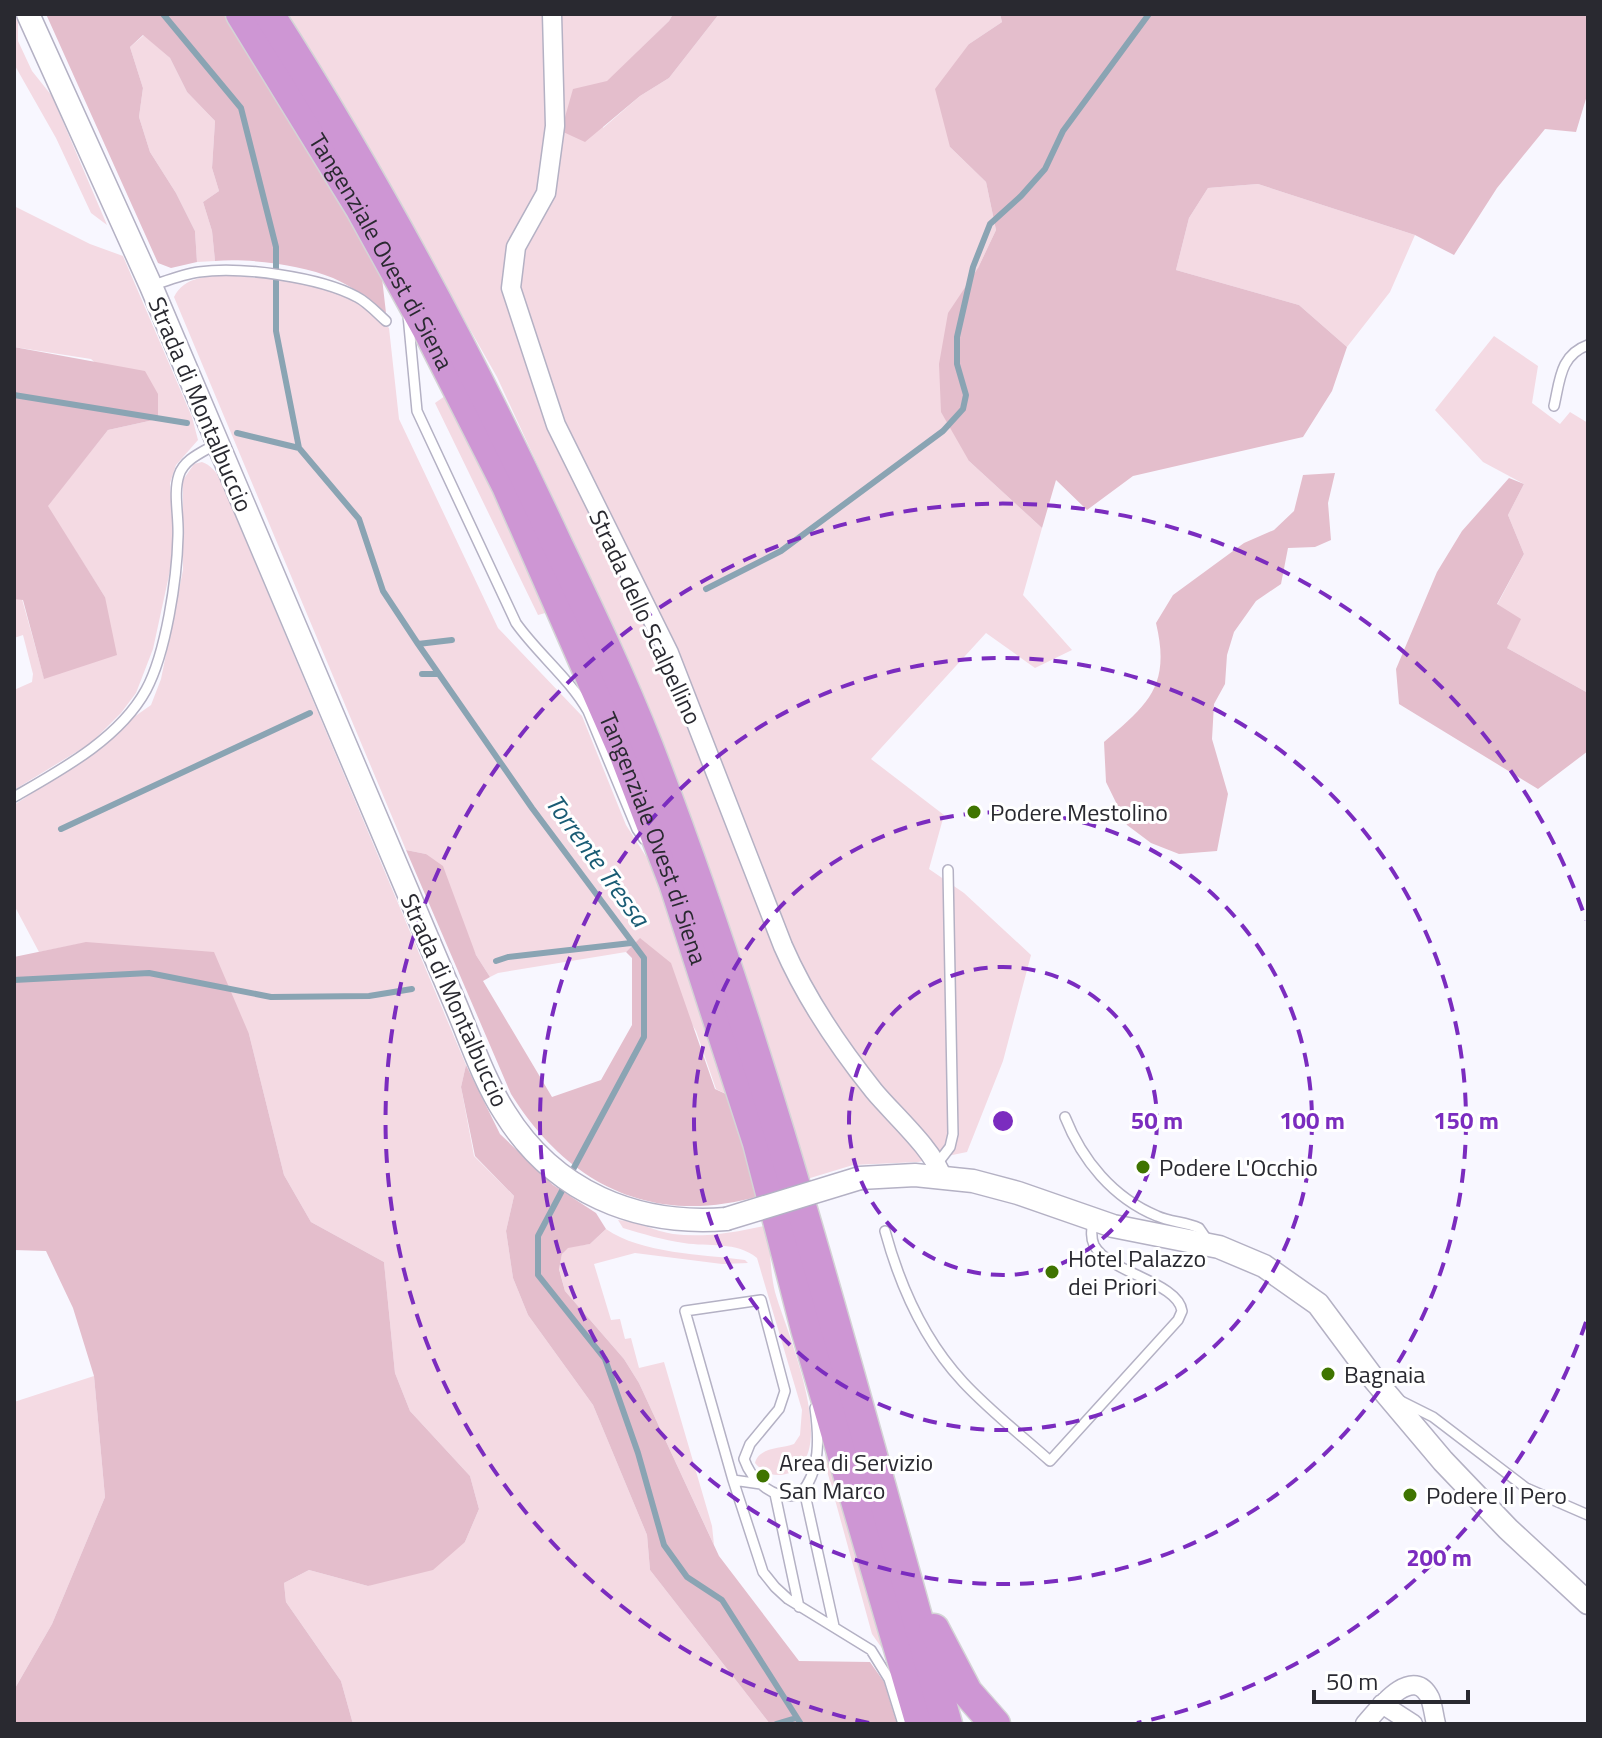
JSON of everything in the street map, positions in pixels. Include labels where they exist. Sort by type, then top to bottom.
[{"type":"highway","name":"Tangenziale Ovest di Siena","points":[[241,14],[405,287],[507,486],[625,755],[674,883],[758,1143],[806,1329],[921,1724]]},
{"type":"highway","name":"Tangenziale Ovest di Siena","points":[[269,14],[317,90],[451,324],[549,525],[646,744],[741,1008],[947,1724]]},
{"type":"highway","points":[[904,1573],[955,1673],[995,1724]]},
{"type":"street","name":"Strada di Montalbuccio","points":[[28,14],[151,286],[488,1080],[504,1113],[536,1153],[590,1193],[638,1214],[698,1221],[726,1219],[860,1178],[940,1170],[1000,1187],[1093,1220],[1239,1254],[1264,1266],[1311,1298],[1333,1321],[1387,1394],[1443,1461],[1488,1509],[1588,1603]]},
{"type":"street","name":"Strada dello Scalpellino","points":[[552,14],[555,126],[546,193],[516,247],[511,288],[556,425],[669,653],[801,985],[850,1061],[940,1170]]},
{"type":"street","points":[[1365,1724],[1382,1704],[1404,1686],[1416,1686],[1430,1698],[1436,1724]]},
{"type":"street","points":[[1382,1704],[1413,1724]]},
{"type":"lane","points":[[151,286],[196,272],[226,270],[298,278],[359,297],[386,321]]},
{"type":"lane","points":[[405,287],[417,411],[516,623],[533,648],[579,695],[637,829],[674,883]]},
{"type":"lane","points":[[1554,406],[1564,362],[1581,347],[1588,345]]},
{"type":"lane","points":[[14,797],[94,746],[132,711],[145,693],[160,652],[175,577],[179,473],[194,457],[217,444]]},
{"type":"lane","points":[[940,1170],[953,1134],[948,870]]},
{"type":"lane","points":[[1065,1117],[1078,1147],[1117,1192],[1160,1217],[1199,1228],[1209,1245]]},
{"type":"lane","points":[[885,1231],[909,1299],[939,1351],[965,1384],[1050,1461],[1178,1320],[1182,1311],[1176,1298],[1117,1264],[1094,1245],[1093,1220]]},
{"type":"lane","points":[[804,1490],[790,1497],[775,1494],[761,1484],[746,1466],[745,1453],[779,1409],[785,1391],[761,1300],[685,1311],[733,1480],[763,1572],[781,1594],[866,1645],[878,1658],[889,1679],[903,1724]]},
{"type":"lane","points":[[806,1329],[818,1437],[815,1463],[804,1490],[834,1626]]},
{"type":"lane","points":[[1387,1394],[1433,1417],[1526,1488],[1588,1515]]},
{"type":"lane","points":[[733,1480],[761,1484]]},
{"type":"lane","points":[[775,1494],[799,1607]]},
{"type":"shaded area","points":[[14,14],[18,22],[18,41],[32,71],[52,96],[107,225],[91,213],[56,138],[14,64]]},
{"type":"shaded area","points":[[46,14],[227,14],[376,261],[382,278],[386,313],[354,289],[320,273],[275,264],[215,261],[212,231],[203,202],[219,191],[212,168],[215,121],[187,92],[170,58],[143,35],[130,47],[143,88],[139,117],[150,152],[195,231],[197,262],[171,268],[158,263]]},
{"type":"shaded area","points":[[284,14],[673,14],[607,82],[603,128],[640,96],[669,78],[719,14],[1000,14],[1002,22],[969,44],[950,147],[986,182],[996,230],[978,268],[969,461],[1042,528],[1023,595],[1072,650],[1035,668],[986,633],[871,759],[944,815],[929,869],[964,893],[1031,955],[1003,1061],[967,1152],[918,1162],[853,1165],[807,1179],[719,894],[629,663],[497,377]]},
{"type":"shaded area","points":[[673,14],[719,14],[669,78],[640,96],[585,142],[561,131],[573,89],[607,81]]},
{"type":"shaded area","points":[[1000,14],[1588,14],[1588,92],[1576,132],[1545,129],[1497,188],[1454,255],[1415,235],[1258,184],[1208,188],[1189,218],[1176,270],[1299,305],[1347,347],[1332,391],[1303,437],[1133,476],[1087,510],[1056,480],[1042,528],[969,461],[941,412],[939,364],[948,313],[978,268],[996,230],[986,182],[950,147],[935,89],[969,44],[1002,22]]},
{"type":"shaded area","points":[[144,35],[170,58],[187,92],[215,121],[212,168],[219,191],[203,202],[212,231],[215,261],[197,262],[195,231],[150,152],[139,117],[143,88],[130,47]]},
{"type":"shaded area","points":[[1258,184],[1415,235],[1390,292],[1347,347],[1299,305],[1176,270],[1189,218],[1208,188]]},
{"type":"shaded area","points":[[14,206],[90,244],[123,256],[192,417],[198,440],[176,465],[170,483],[171,566],[153,649],[136,693],[91,743],[14,790],[14,690],[32,682],[33,674],[23,635],[14,638],[14,599],[22,599],[44,678],[105,597],[47,506],[108,430],[158,419],[91,359],[14,347]]},
{"type":"shaded area","points":[[227,275],[295,282],[329,290],[360,304],[389,328],[399,419],[498,628],[582,716],[626,825],[663,883],[728,1095],[716,1089],[696,1031],[641,939],[626,952],[498,973],[490,977],[426,854],[406,850],[174,297],[190,281]]},
{"type":"shaded area","points":[[1494,336],[1538,366],[1532,403],[1560,424],[1570,412],[1588,423],[1588,693],[1507,648],[1497,605],[1524,554],[1508,515],[1524,484],[1483,462],[1435,410]]},
{"type":"shaded area","points":[[14,347],[145,371],[158,394],[158,419],[108,430],[48,506],[105,597],[117,655],[44,679],[23,600],[14,599]]},
{"type":"shaded area","points":[[445,396],[451,399],[549,612],[538,615],[435,403]]},
{"type":"shaded area","points":[[202,462],[215,471],[224,488],[466,1065],[461,1087],[474,1156],[514,1196],[506,1231],[513,1278],[528,1315],[593,1405],[647,1535],[650,1570],[770,1724],[353,1724],[341,1681],[286,1602],[284,1583],[309,1570],[368,1586],[465,1542],[479,1509],[470,1476],[410,1411],[395,1373],[384,1262],[311,1222],[284,1175],[249,1034],[84,943],[39,952],[14,905],[14,805],[101,748],[151,705],[161,679],[183,570],[183,480],[194,464]]},
{"type":"shaded area","points":[[1335,473],[1328,503],[1331,540],[1315,547],[1288,548],[1281,584],[1256,601],[1234,632],[1227,655],[1225,684],[1214,704],[1212,739],[1228,794],[1217,851],[1179,854],[1151,843],[1127,825],[1106,782],[1104,742],[1133,716],[1152,692],[1160,663],[1156,623],[1173,595],[1244,543],[1274,530],[1294,511],[1303,475]]},
{"type":"shaded area","points":[[1509,478],[1524,484],[1508,515],[1524,554],[1497,604],[1521,619],[1507,648],[1588,693],[1588,751],[1538,789],[1399,704],[1396,669],[1437,572],[1462,531]]},
{"type":"shaded area","points":[[406,850],[426,854],[443,866],[476,955],[490,977],[483,981],[552,1097],[601,1080],[632,1025],[632,958],[626,952],[640,938],[671,963],[715,1089],[728,1095],[759,1196],[720,1204],[684,1206],[649,1201],[617,1191],[559,1153],[511,1094]]},
{"type":"shaded area","points":[[86,942],[214,952],[249,1034],[284,1175],[311,1222],[384,1262],[395,1373],[410,1411],[470,1476],[479,1509],[465,1542],[433,1570],[368,1586],[309,1570],[284,1583],[286,1602],[341,1681],[353,1724],[14,1724],[14,1690],[52,1624],[105,1497],[94,1376],[73,1308],[46,1251],[14,1250],[14,957]]},
{"type":"shaded area","points":[[466,1065],[500,1134],[553,1185],[596,1213],[606,1229],[590,1244],[568,1248],[562,1254],[559,1269],[565,1291],[624,1359],[639,1383],[719,1556],[799,1661],[870,1662],[884,1682],[897,1724],[770,1724],[650,1570],[647,1535],[593,1405],[528,1315],[513,1278],[506,1231],[514,1196],[475,1156],[461,1087]]},
{"type":"shaded area","points":[[618,1220],[685,1235],[721,1234],[768,1225],[775,1292],[799,1364],[811,1423],[809,1448],[800,1466],[777,1475],[766,1472],[755,1463],[765,1451],[794,1444],[800,1435],[802,1410],[757,1258],[741,1249],[646,1235],[623,1228]]},
{"type":"shaded area","points":[[606,1229],[637,1244],[745,1260],[748,1263],[722,1264],[635,1253],[594,1264],[611,1320],[620,1319],[625,1339],[631,1338],[639,1368],[664,1362],[712,1526],[714,1545],[639,1383],[624,1359],[565,1291],[559,1268],[562,1254],[568,1247],[590,1244]]},
{"type":"shaded area","points":[[94,1376],[105,1497],[52,1624],[14,1690],[14,1402]]},
{"type":"shaded area","points":[[825,1441],[886,1654],[872,1634],[826,1467]]},
{"type":"waterway","name":"Torrente Tressa","points":[[163,14],[241,108],[276,247],[276,331],[299,448],[359,519],[383,591],[418,644],[532,808],[644,958],[644,1037],[570,1175]]},
{"type":"waterway","points":[[706,589],[781,551],[943,431],[963,409],[966,395],[957,364],[957,337],[973,267],[990,224],[1045,169],[1063,131],[1149,14]]},
{"type":"waterway","points":[[14,395],[187,423]]},
{"type":"waterway","points":[[237,433],[299,448]]},
{"type":"waterway","points":[[418,644],[452,640]]},
{"type":"waterway","points":[[422,674],[438,674]]},
{"type":"waterway","points":[[61,829],[310,713]]},
{"type":"waterway","points":[[496,961],[631,943]]},
{"type":"waterway","points":[[14,980],[149,973],[271,997],[369,996],[412,989]]},
{"type":"waterway","name":"Torrente Tressa","points":[[565,1185],[538,1236],[538,1275],[605,1359],[638,1453],[664,1545],[687,1577],[722,1600],[801,1724]]},
{"type":"waterway","points":[[776,1724],[796,1718]]},
{"type":"place","name":"Podere Mestolino","points":[[974,812]]},
{"type":"place","name":"Podere L'Occhio","points":[[1143,1167]]},
{"type":"place","name":"Hotel Palazzo dei Priori","points":[[1052,1272]]},
{"type":"place","name":"Bagnaia","points":[[1328,1374]]},
{"type":"place","name":"Area di Servizio San Marco","points":[[763,1476]]},
{"type":"place","name":"Podere Il Pero","points":[[1410,1495]]}]
